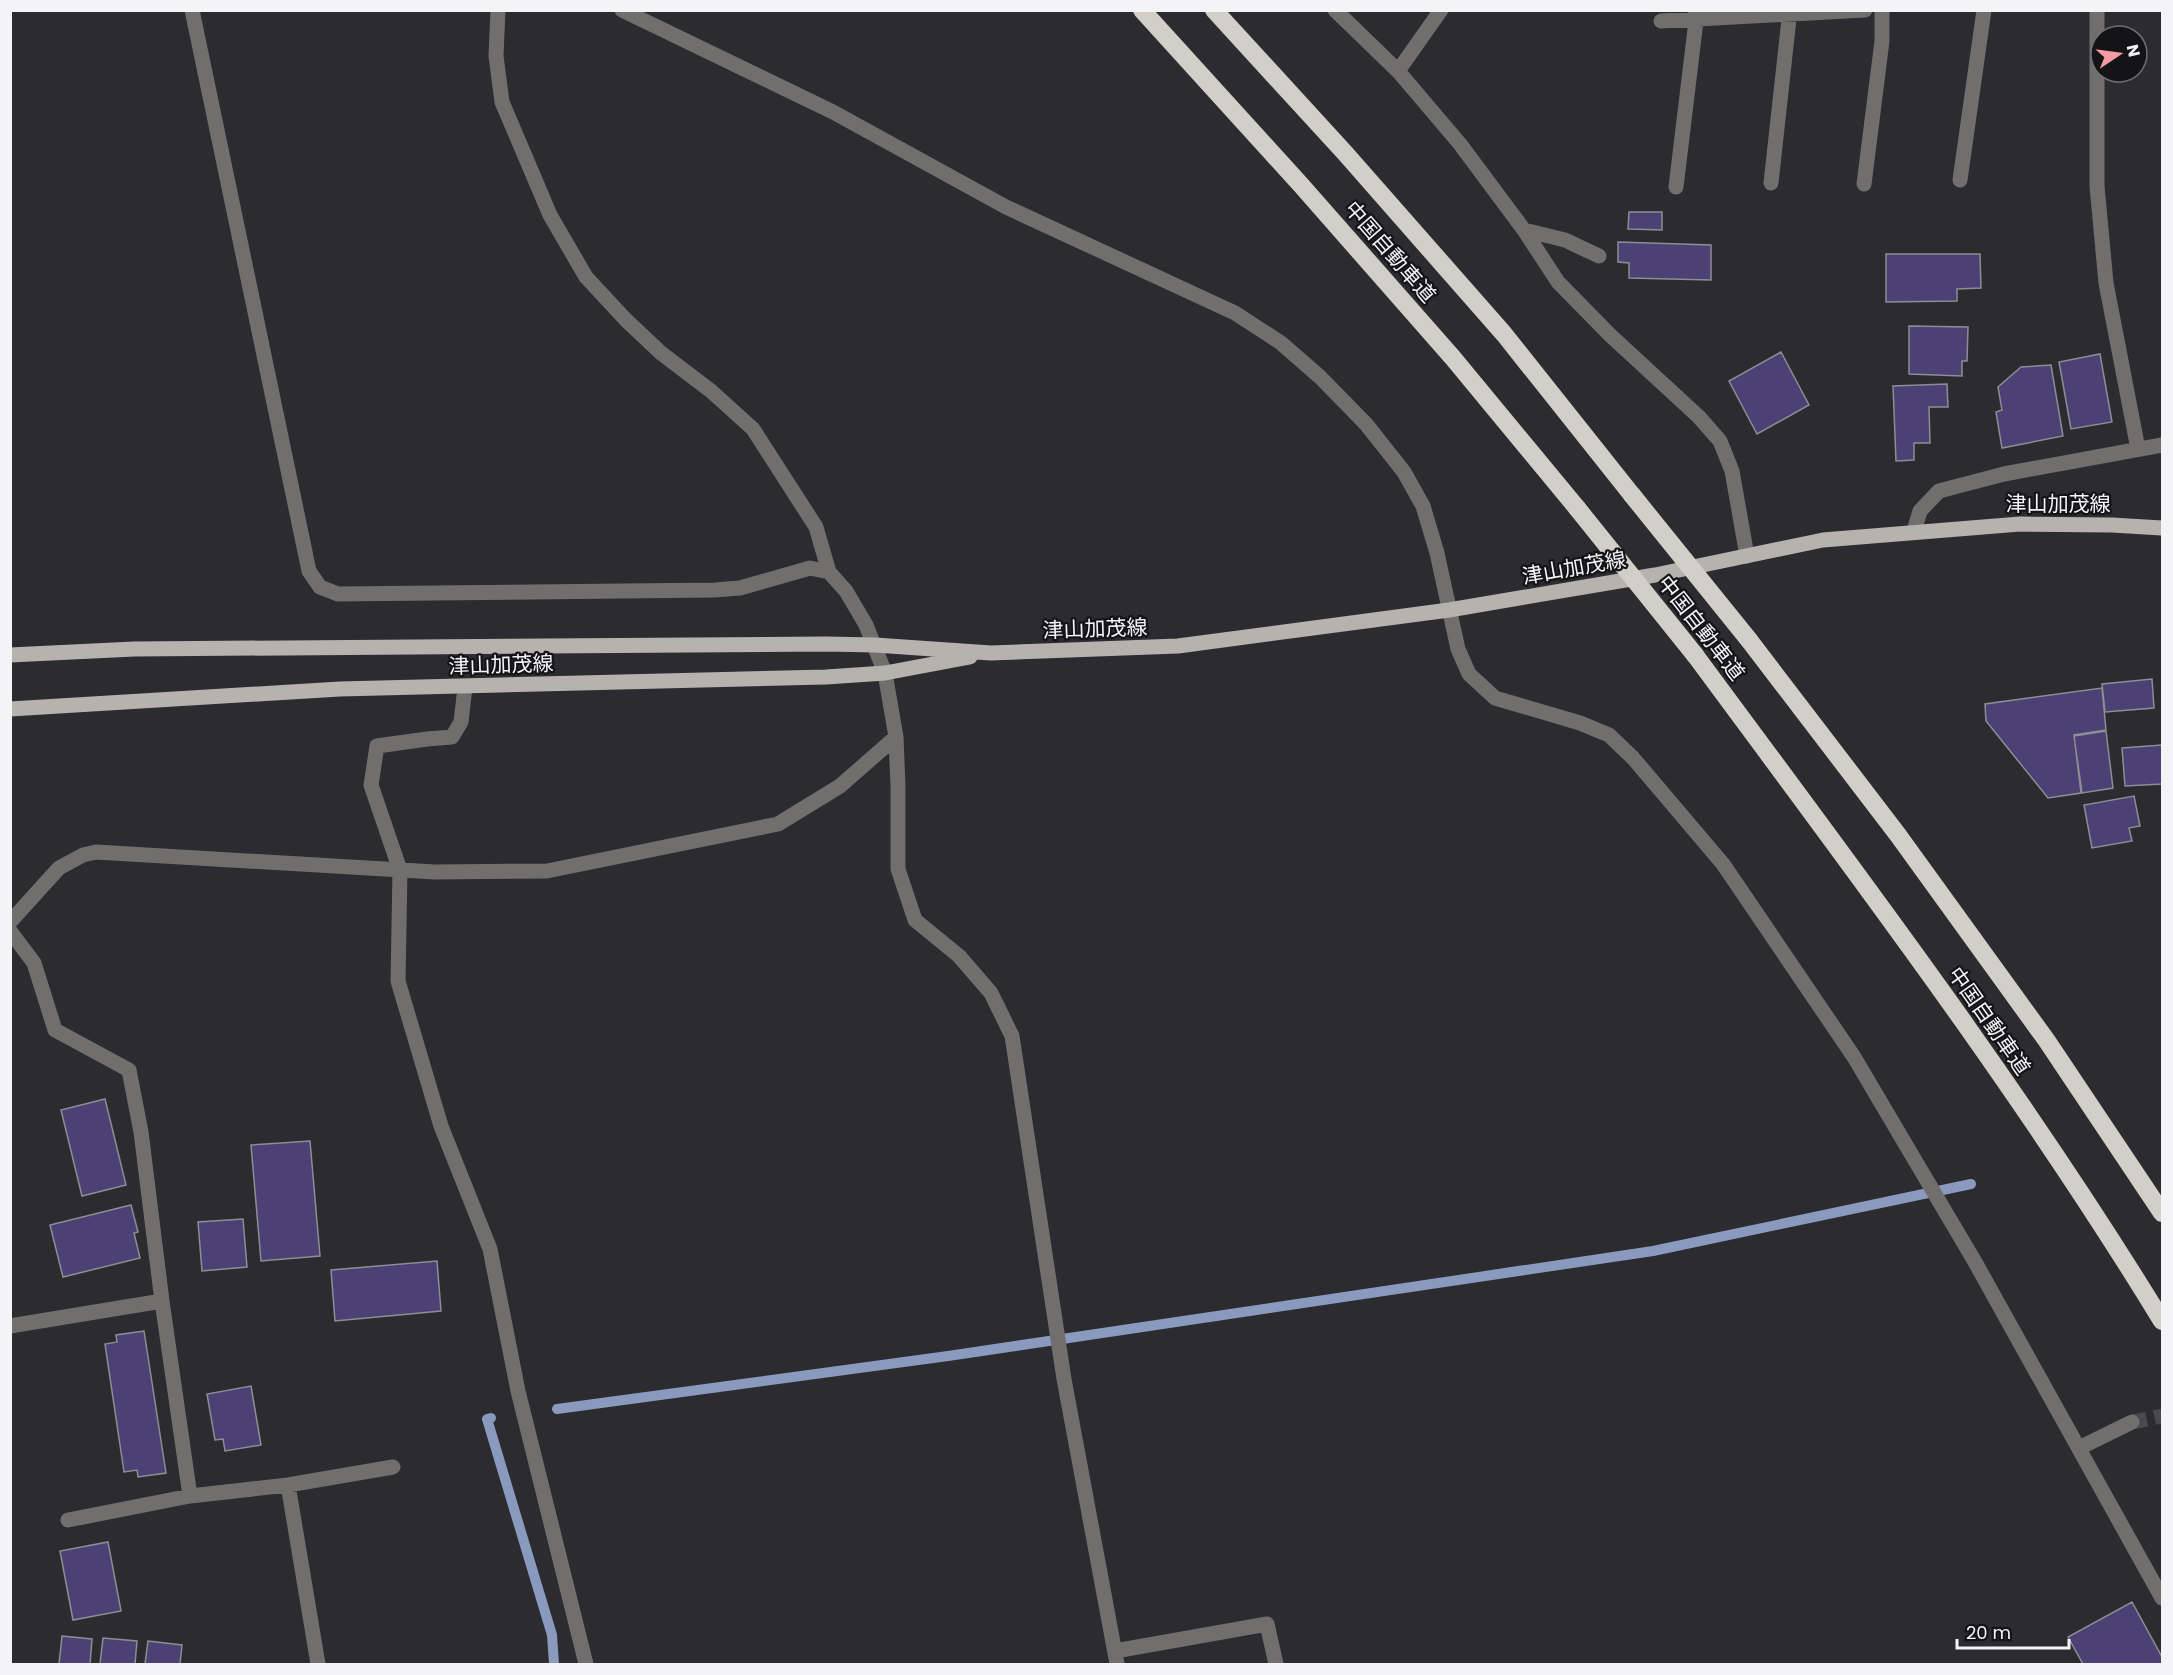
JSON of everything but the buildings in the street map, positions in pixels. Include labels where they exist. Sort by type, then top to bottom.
[{"type":"highway","name":"中国自動車道","points":[[1142,10],[1301,185],[1453,358],[1695,655],[1990,1060],[2163,1321]]},
{"type":"highway","name":"中国自動車道","points":[[1214,10],[1345,153],[1504,334],[1749,640],[1898,835],[2047,1041],[2163,1213]]},
{"type":"main road","name":"津山加茂線","points":[[10,655],[134,649],[826,644],[875,645],[991,654],[1178,646],[1449,610],[1655,575],[1823,540],[2020,524],[2163,528]]},
{"type":"main road","name":"津山加茂線","points":[[10,709],[340,689],[815,677],[885,673],[991,654]]},
{"type":"street","points":[[192,10],[309,571],[320,587],[338,594],[715,590],[740,588],[810,568],[829,572]]},
{"type":"street","points":[[498,10],[496,56],[502,102],[550,215],[586,277],[661,353],[711,391],[753,429],[816,527],[829,572],[846,591],[875,645],[885,673],[896,737],[898,869],[915,920],[958,956],[991,993],[1012,1036],[1064,1379],[1116,1658],[1267,1624],[1276,1665]]},
{"type":"street","points":[[622,10],[833,112],[1006,207],[1235,314],[1281,343],[1328,385],[1366,424],[1404,472],[1424,506],[1458,649],[1469,674],[1495,698],[1580,723],[1609,735],[1633,758],[1723,864],[1854,1057],[1975,1262],[2163,1598]]},
{"type":"street","points":[[1335,10],[1398,71],[1460,144],[1524,230],[1558,282],[1610,335],[1699,417],[1720,441],[1732,471],[1747,556]]},
{"type":"street","points":[[1398,71],[1441,10]]},
{"type":"street","points":[[1661,21],[1695,16],[1865,10]]},
{"type":"street","points":[[1864,183],[1881,41],[1882,10]]},
{"type":"street","points":[[1960,180],[1984,10]]},
{"type":"street","points":[[2097,10],[2097,186],[2106,283],[2138,449]]},
{"type":"street","points":[[1772,183],[1790,13]]},
{"type":"street","points":[[1676,187],[1695,16]]},
{"type":"street","points":[[1524,230],[1565,240],[1599,256]]},
{"type":"street","points":[[1914,531],[1920,511],[1940,491],[2004,474],[2163,445]]},
{"type":"street","points":[[465,687],[461,722],[452,737],[377,746],[371,784],[400,870],[398,981],[441,1126],[490,1249],[518,1391],[586,1665]]},
{"type":"street","points":[[10,922],[59,868],[83,855],[96,852],[435,872],[547,871],[778,824],[840,786],[896,737]]},
{"type":"street","points":[[10,931],[34,963],[55,1030],[129,1070],[141,1132],[190,1496]]},
{"type":"street","points":[[10,1326],[162,1301]]},
{"type":"street","points":[[2079,1448],[2132,1422]]},
{"type":"street","points":[[68,1520],[190,1496],[288,1485],[393,1467]]},
{"type":"street","points":[[288,1485],[318,1665]]},
{"type":"waterway","points":[[557,1409],[948,1356],[1653,1251],[1971,1184]]},
{"type":"waterway","points":[[491,1418],[487,1419],[552,1635],[554,1664]]},
{"type":"tunnel","points":[[2132,1422],[2162,1416]]}]
